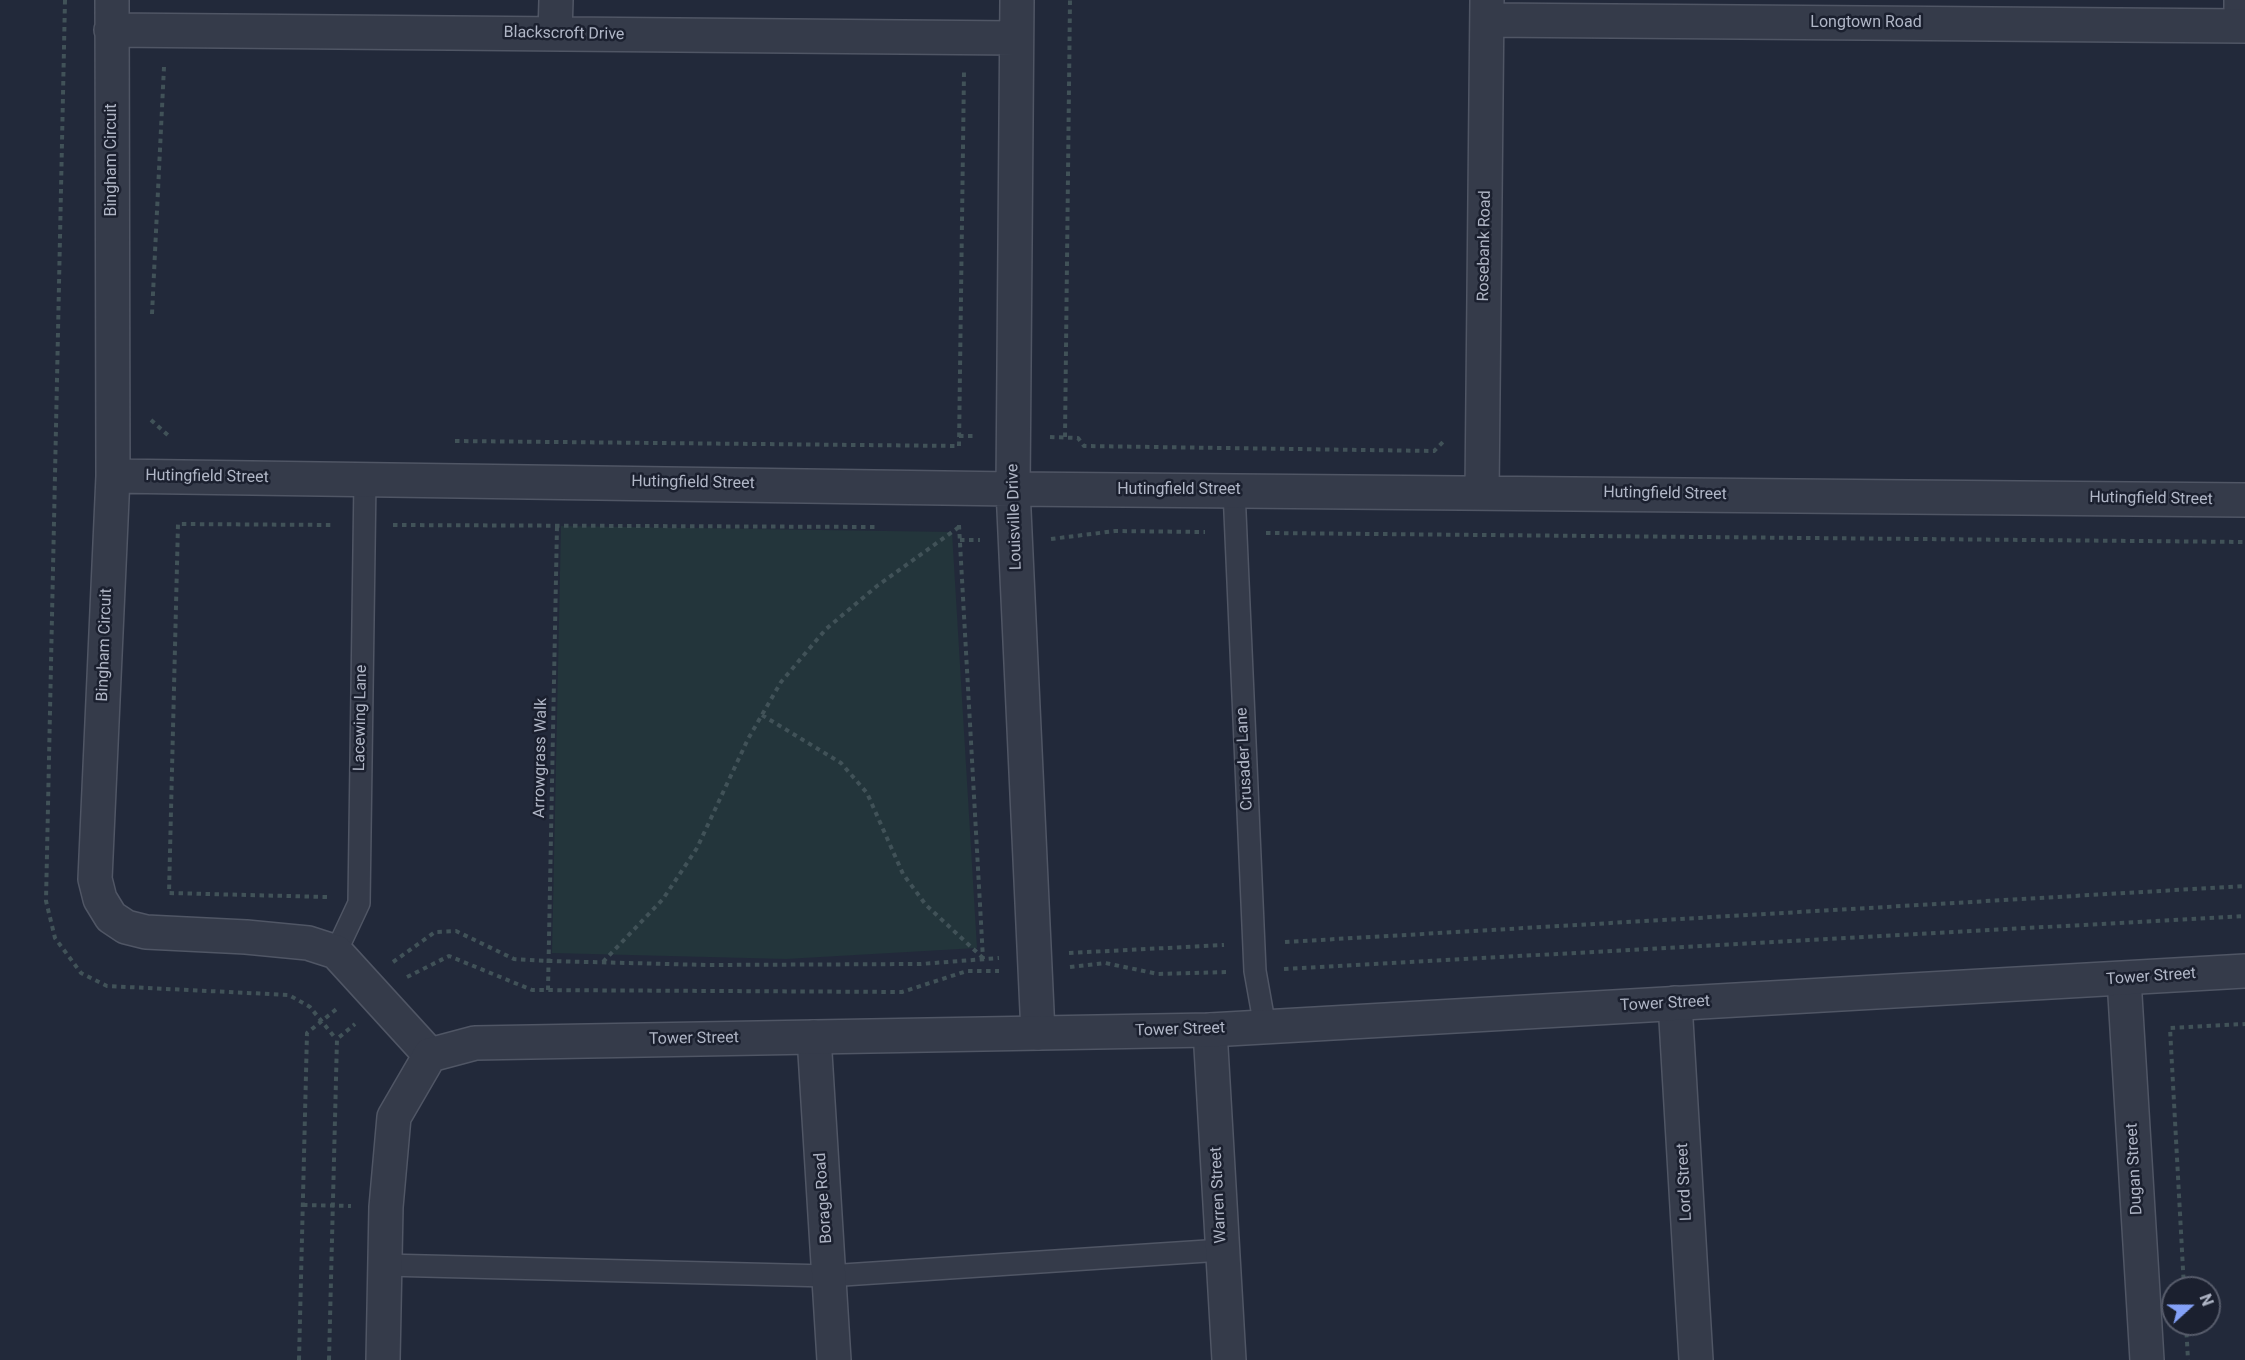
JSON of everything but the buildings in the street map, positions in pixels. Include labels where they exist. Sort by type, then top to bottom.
[{"type":"street","points":[[555,34],[556,0]]},
{"type":"street","name":"Louisville Drive","points":[[1017,0],[1013,489],[1038,1033]]},
{"type":"street","name":"Longtown Road","points":[[1487,10],[2239,17]]},
{"type":"street","name":"Rosebank Road","points":[[1482,492],[1487,10]]},
{"type":"street","name":"Blackscroft Drive","points":[[112,15],[164,30],[1016,38]]},
{"type":"street","name":"Bingham Circuit","points":[[112,15],[113,476],[95,879],[100,899],[111,917],[126,927],[146,932],[297,942],[336,952]]},
{"type":"street","name":"Hutingfield Street","points":[[113,476],[1013,489],[2245,500]]},
{"type":"street","points":[[336,952],[430,1055],[394,1117],[386,1207],[383,1360]]},
{"type":"street","name":"Tower Street","points":[[430,1055],[475,1043],[1210,1030],[2245,971]]},
{"type":"street","name":"Dugan Street","points":[[2124,979],[2147,1360]]},
{"type":"street","name":"Lord Street","points":[[1675,1004],[1696,1360]]},
{"type":"street","name":"Warren Street","points":[[1210,1030],[1228,1360]]},
{"type":"street","name":"Borage Road","points":[[814,1037],[834,1360]]},
{"type":"lane","name":"Lacewing Lane","points":[[336,952],[359,898],[365,479]]},
{"type":"lane","name":"Crusader Lane","points":[[1234,490],[1255,971],[1265,1027]]},
{"type":"lane","points":[[384,1265],[828,1276],[1222,1250]]},
{"type":"path","points":[[1070,0],[1065,437],[1078,438],[1084,446],[1434,451],[1445,441],[1445,429]]},
{"type":"path","points":[[152,324],[164,30]]},
{"type":"path","points":[[149,418],[168,438],[180,438]]},
{"type":"path","points":[[450,441],[959,446]]},
{"type":"path","points":[[359,898],[169,892],[178,524],[888,527]]},
{"type":"path","name":"Arrowgrass Walk","points":[[548,990],[556,526]]},
{"type":"path","points":[[602,963],[663,899],[698,848],[748,739],[781,682],[826,629],[876,586],[959,527],[947,527]]},
{"type":"path","points":[[960,540],[1043,539],[1115,531],[2245,542]]},
{"type":"path","points":[[762,715],[841,763],[867,793],[903,874],[927,905],[983,959]]},
{"type":"path","points":[[299,1360],[307,1033],[417,943],[435,932],[456,931],[514,959],[707,965],[897,964],[2245,886]]},
{"type":"path","points":[[2183,1276],[2170,1028],[2245,1023]]},
{"type":"path","points":[[303,1205],[386,1207]]},
{"type":"path","points":[[2187,1336],[2188,1360]]},
{"type":"shaded area","points":[[561,526],[952,532],[977,948],[786,959],[552,953]]}]
